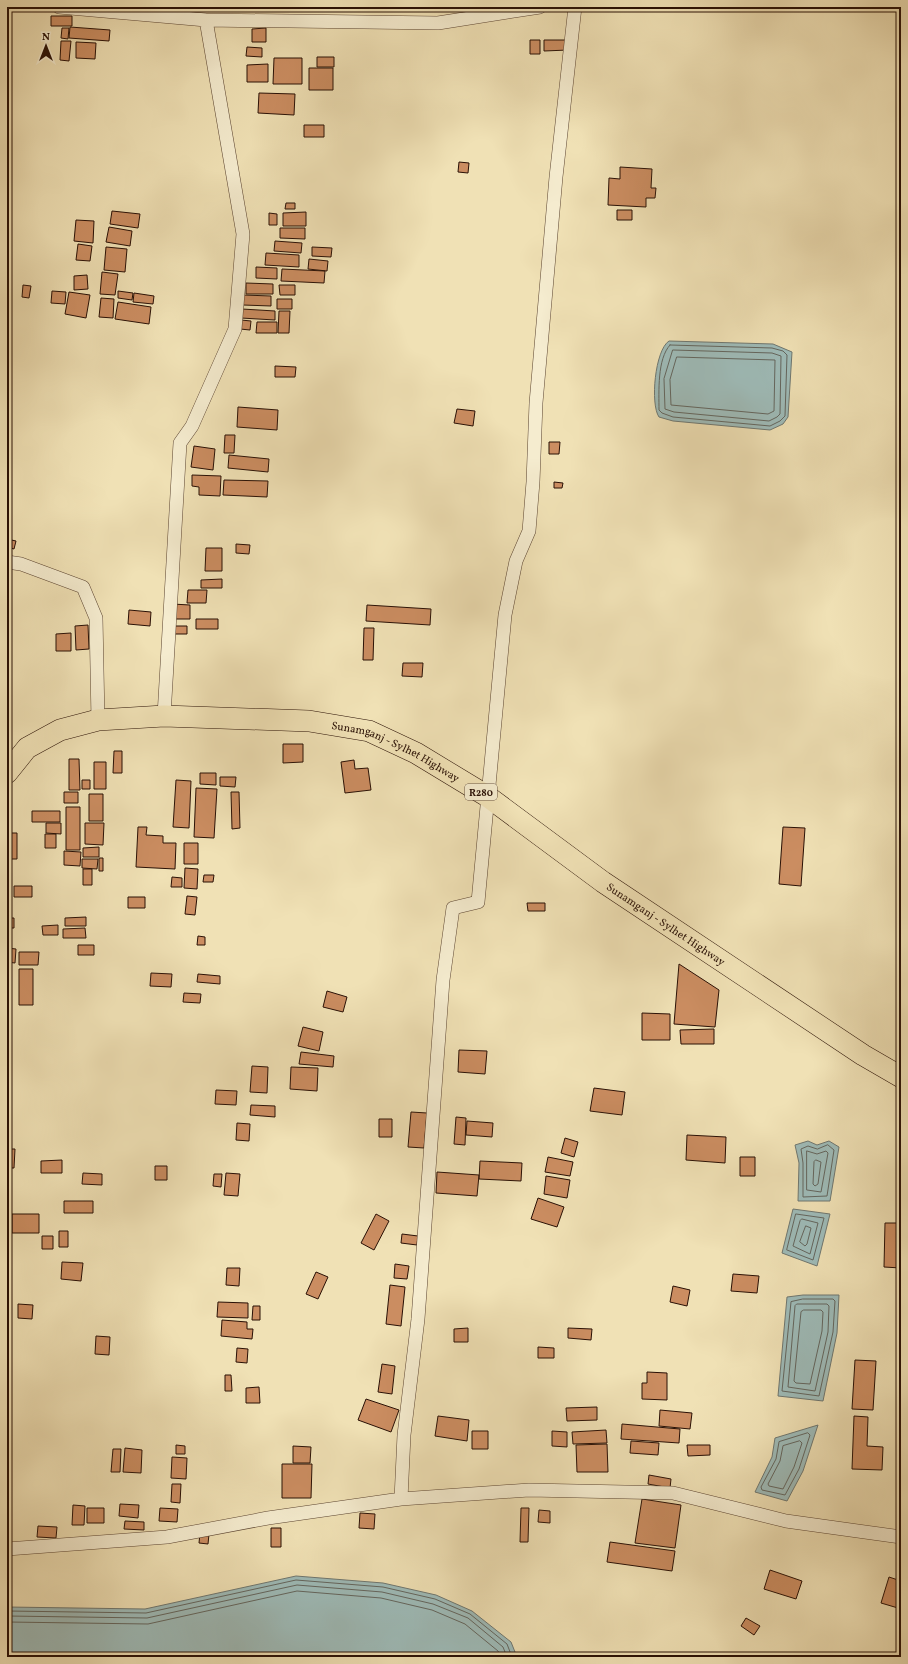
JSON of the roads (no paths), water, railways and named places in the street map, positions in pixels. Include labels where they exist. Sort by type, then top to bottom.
[{"type":"main road","name":"Sunamganj - Sylhet Highway","points":[[7,773],[27,748],[60,730],[98,720],[164,716],[309,721],[369,730],[416,753],[487,796],[603,882],[863,1055],[901,1077]]},
{"type":"street","points":[[59,7],[120,9],[206,20],[438,22],[540,7]]},
{"type":"street","points":[[401,1499],[404,1435],[418,1320],[443,980],[453,908],[478,902],[505,616],[516,561],[529,531],[533,482],[536,403],[556,176],[575,7]]},
{"type":"street","points":[[164,716],[180,443],[192,426],[235,329],[243,234],[206,20]]},
{"type":"street","points":[[7,562],[21,564],[83,586],[96,618],[98,720]]},
{"type":"street","points":[[7,1549],[167,1536],[268,1518],[401,1499],[529,1490],[673,1493],[786,1522],[901,1537]]},
{"type":"water","points":[[669,341],[773,344],[792,352],[788,417],[783,424],[770,430],[673,421],[659,417],[656,410],[655,401],[655,378],[660,355],[664,346]]},
{"type":"water","points":[[808,1141],[817,1145],[829,1141],[839,1147],[830,1201],[798,1201],[799,1163],[795,1145]]},
{"type":"water","points":[[793,1209],[830,1214],[817,1266],[782,1253]]},
{"type":"water","points":[[803,1295],[839,1295],[837,1333],[823,1401],[778,1396],[787,1297]]},
{"type":"water","points":[[818,1425],[803,1471],[787,1501],[755,1492],[772,1457],[775,1438]]},
{"type":"water","points":[[296,1576],[383,1583],[436,1595],[472,1611],[511,1642],[517,1657],[7,1657],[7,1607],[145,1609]]}]
